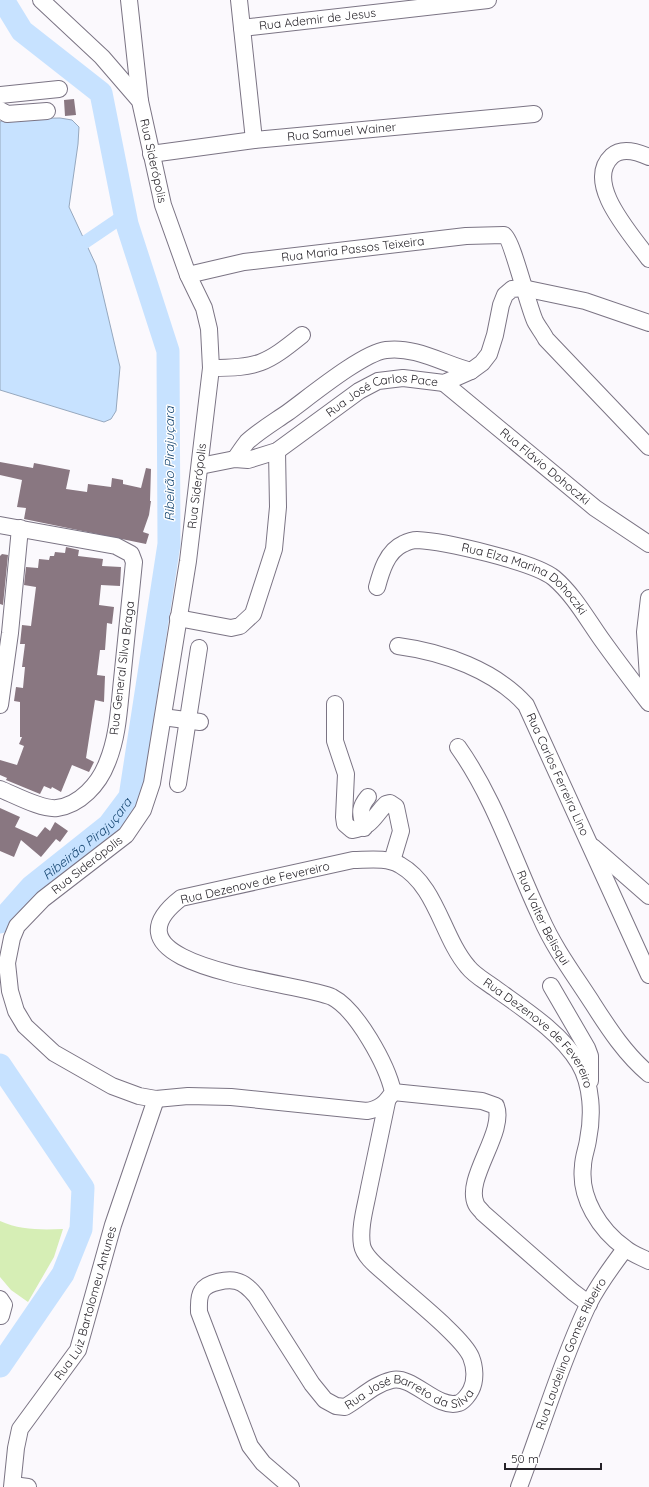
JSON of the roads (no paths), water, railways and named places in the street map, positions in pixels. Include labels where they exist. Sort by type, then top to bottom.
[{"type":"street","name":"Rua Siderópolis","points":[[4,960],[17,926],[24,917],[43,899],[126,835],[143,810],[152,783],[163,717],[200,466],[211,368],[207,322],[204,308],[188,275],[162,205],[140,101],[102,56],[41,0]]},
{"type":"street","points":[[129,0],[136,52],[140,101]]},
{"type":"street","points":[[239,0],[254,140]]},
{"type":"street","name":"Rua Ademir de Jesus","points":[[242,28],[488,0]]},
{"type":"street","points":[[102,56],[116,62],[124,62],[130,59],[136,52]]},
{"type":"street","points":[[0,95],[59,89]]},
{"type":"street","points":[[0,110],[7,114],[47,112]]},
{"type":"street","name":"Rua Samuel Wainer","points":[[151,154],[254,140],[534,114]]},
{"type":"street","points":[[649,157],[628,150],[614,154],[605,162],[601,175],[608,201],[649,259]]},
{"type":"street","name":"Rua Maria Passos Teixeira","points":[[188,275],[244,262],[466,236],[504,234],[509,239],[512,246],[523,288]]},
{"type":"street","points":[[523,288],[585,301],[649,323]]},
{"type":"street","points":[[523,288],[535,322],[546,339],[649,447]]},
{"type":"street","name":"Rua José Carlos Pace","points":[[200,466],[235,459],[248,460],[277,451],[359,391],[378,381],[403,378],[444,383],[471,371],[482,363],[489,354],[505,295],[512,289],[523,288]]},
{"type":"street","points":[[211,368],[246,367],[266,361],[302,335]]},
{"type":"street","points":[[235,459],[247,442],[332,380],[376,353],[386,350],[398,350],[416,353],[471,371]]},
{"type":"street","name":"Rua Flávio Dohoczki","points":[[444,383],[595,508],[649,544]]},
{"type":"street","points":[[178,618],[231,628],[240,626],[253,614],[274,549],[278,507],[277,451]]},
{"type":"street","points":[[0,525],[20,528],[10,633],[0,705]]},
{"type":"street","name":"Rua General Silva Braga","points":[[0,789],[31,802],[50,808],[56,808],[78,801],[95,784],[107,764],[117,727],[134,562],[131,554],[116,546],[20,528]]},
{"type":"street","name":"Rua Elza Marina Dohoczki","points":[[378,587],[387,560],[393,552],[401,544],[415,540],[456,547],[527,564],[553,577],[563,587],[586,615],[602,640],[649,703]]},
{"type":"street","points":[[649,598],[644,632],[649,693]]},
{"type":"street","name":"Rua Carlos Ferreira Lino","points":[[398,646],[410,647],[463,664],[492,678],[513,691],[526,705],[587,842],[649,975]]},
{"type":"street","points":[[178,784],[194,721],[199,648]]},
{"type":"street","points":[[335,704],[335,741],[346,774],[345,824],[352,830],[364,828],[373,821],[386,804],[390,803],[396,807],[400,831],[392,861]]},
{"type":"street","points":[[163,717],[194,721]]},
{"type":"street","name":"Rua Valter Belisqui","points":[[458,747],[484,788],[541,920],[566,963],[619,1043],[649,1074]]},
{"type":"street","points":[[364,828],[360,810],[362,804],[368,797]]},
{"type":"street","points":[[587,842],[649,896]]},
{"type":"street","name":"Rua Dezenove de Fevereiro","points":[[390,1097],[390,1078],[353,1015],[344,1005],[332,997],[316,991],[220,972],[185,958],[164,944],[159,936],[158,929],[160,919],[167,909],[180,898],[353,860],[392,861],[400,864],[421,884],[459,956],[469,968],[520,1006],[560,1039],[579,1064],[589,1089],[591,1114],[589,1138],[583,1166],[582,1189],[591,1209],[607,1231],[625,1249],[649,1261]]},
{"type":"street","points":[[4,960],[10,991],[16,1011],[25,1026],[38,1040],[54,1053],[112,1086],[139,1096],[156,1099],[188,1096],[231,1097],[367,1111],[374,1110],[390,1097],[482,1101],[496,1106],[499,1118],[474,1188],[476,1204],[483,1213],[573,1292],[589,1304]]},
{"type":"street","points":[[551,986],[588,1052],[591,1074],[589,1089]]},
{"type":"street","name":"Rua José Barreto da Silva","points":[[291,1487],[263,1463],[247,1439],[199,1312],[199,1302],[202,1290],[208,1286],[220,1282],[236,1281],[246,1286],[256,1296],[312,1384],[325,1400],[336,1406],[345,1407],[377,1386],[394,1379],[407,1382],[440,1400],[451,1404],[460,1403],[468,1395],[473,1386],[475,1377],[474,1366],[471,1356],[466,1349],[452,1334],[380,1269],[368,1257],[362,1246],[364,1212],[390,1097]]},
{"type":"street","name":"Rua Luiz Bartolomeu Antunes","points":[[18,1486],[16,1448],[20,1429],[78,1350],[113,1225],[156,1099]]},
{"type":"street","name":"Rua Laudelino Gomes Ribeiro","points":[[519,1487],[573,1342],[589,1304],[605,1276],[625,1249]]},
{"type":"street","points":[[0,1299],[4,1305],[1,1316]]},
{"type":"water","points":[[60,118],[72,120],[79,127],[69,207],[96,265],[120,367],[116,411],[111,419],[104,422],[0,390],[0,122],[5,119]]},
{"type":"waterway","name":"Ribeirão Pirajuçara","points":[[0,922],[31,887],[109,825],[130,797],[169,544],[168,351],[127,224],[101,93],[22,31],[3,0]]},
{"type":"waterway","points":[[72,251],[125,215]]},
{"type":"waterway","name":"Ribeirão Pirajuçara","points":[[0,1065],[83,1188],[81,1229],[63,1274],[0,1366]]}]
